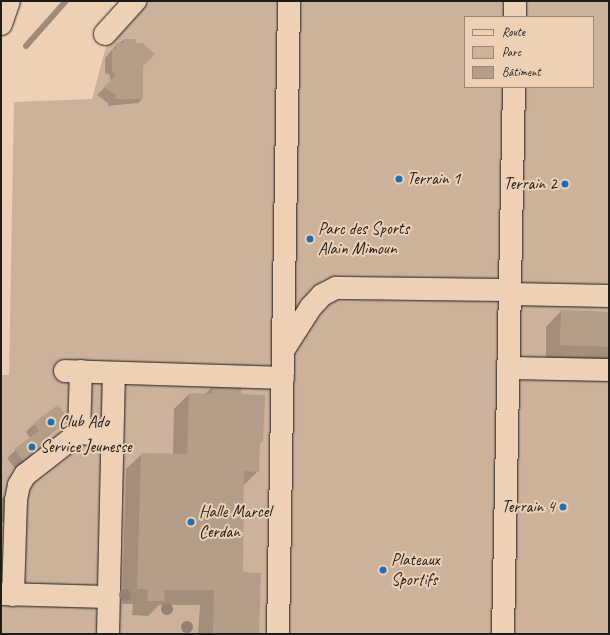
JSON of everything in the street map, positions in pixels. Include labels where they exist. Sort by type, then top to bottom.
[{"type":"street","points":[[1,24],[9,1]]},
{"type":"street","points":[[105,34],[135,1]]},
{"type":"street","points":[[278,634],[289,1]]},
{"type":"street","points":[[515,1],[515,16]]},
{"type":"street","points":[[503,634],[510,368],[514,88]]},
{"type":"street","points":[[283,350],[311,307],[322,296],[336,288],[609,296]]},
{"type":"street","points":[[510,368],[609,370]]},
{"type":"street","points":[[80,433],[73,371],[283,378]]},
{"type":"street","points":[[108,634],[114,373]]},
{"type":"street","points":[[108,597],[7,594],[16,500],[19,485],[26,476],[80,433],[112,436]]},
{"type":"green space","name":"Parc des Sports Alain Mimoun","points":[[138,1],[609,1],[609,634],[1,634],[1,375],[9,375],[14,102],[92,99],[108,39]]},
{"type":"building","points":[[124,39],[136,39],[136,43],[143,43],[155,54],[143,66],[143,99],[115,99],[116,95],[104,87],[116,75],[112,72],[112,49],[116,49],[116,43],[124,43]]},
{"type":"building","points":[[561,310],[609,312],[608,347],[560,345]]},
{"type":"building","name":"Halle Marcel Cerdan","points":[[213,384],[242,385],[241,394],[265,395],[263,441],[260,442],[259,472],[244,471],[243,572],[261,573],[259,634],[213,634],[214,590],[164,590],[165,601],[147,601],[148,589],[137,589],[141,453],[187,454],[189,393],[212,394]]},
{"type":"building","points":[[58,405],[69,420],[44,438],[50,445],[25,463],[14,449],[39,431],[33,423]]},
{"type":"building","points":[[1,553],[4,553],[2,601],[1,601]]},
{"type":"waterway","points":[[26,46],[66,1]]},
{"type":"place","name":"Terrain 1","points":[[399,179]]},
{"type":"place","name":"Terrain 2","points":[[565,184]]},
{"type":"place","name":"Parc des Sports Alain Mimoun","points":[[310,239]]},
{"type":"place","name":"Club Ado","points":[[51,422]]},
{"type":"place","name":"Service Jeunesse","points":[[32,447]]},
{"type":"place","name":"Terrain 4","points":[[563,507]]},
{"type":"place","name":"Halle Marcel Cerdan","points":[[191,522]]},
{"type":"place","name":"Plateaux Sportifs","points":[[383,570]]}]
